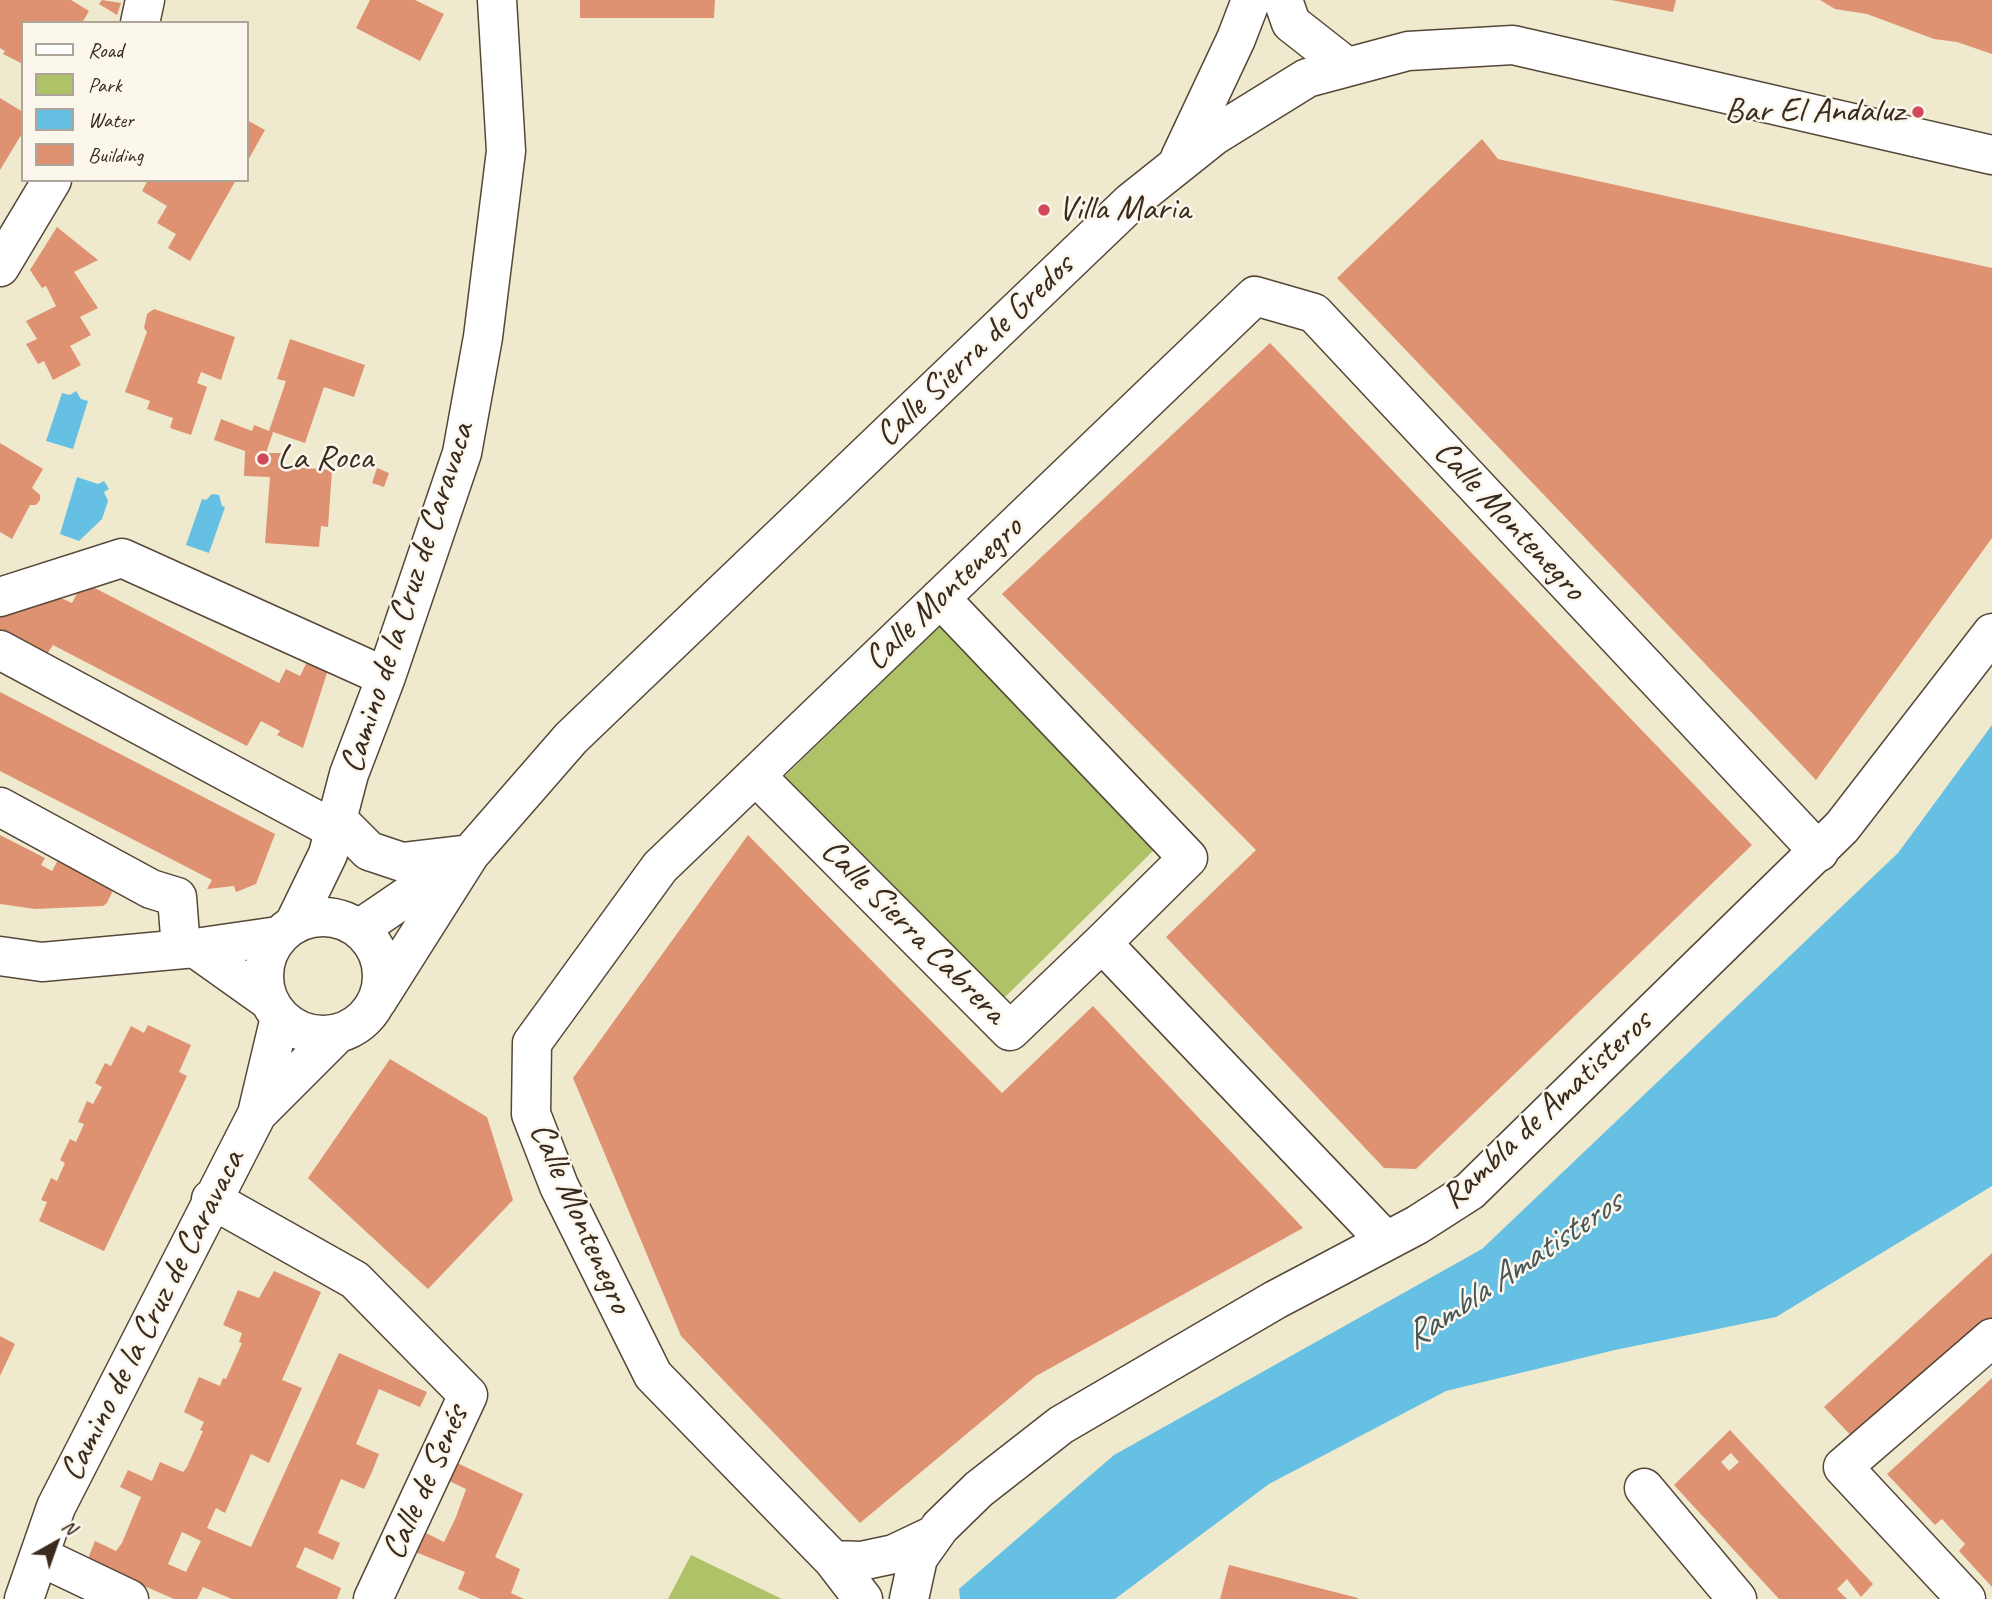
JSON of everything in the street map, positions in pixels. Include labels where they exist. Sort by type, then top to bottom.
[{"type":"street","points":[[140,21],[145,0]]},
{"type":"street","name":"Camino de la Cruz de Caravaca","points":[[286,930],[334,835],[349,774],[386,677],[462,453],[483,337],[506,151],[497,0]]},
{"type":"street","points":[[1176,165],[1236,39],[1251,0]]},
{"type":"street","points":[[1287,11],[1347,67]]},
{"type":"street","points":[[1267,102],[1283,71],[1287,11]]},
{"type":"street","name":"Calle Sierra de Gredos","points":[[377,1000],[470,854],[570,738],[1131,202],[1215,135],[1307,78],[1408,51],[1513,44],[1992,155]]},
{"type":"street","points":[[0,267],[51,182]]},
{"type":"street","name":"Calle Montenegro","points":[[863,1599],[833,1560],[653,1375],[559,1186],[531,1114],[532,1043],[660,867],[1255,296],[1314,313],[1819,852]]},
{"type":"street","points":[[0,597],[122,558],[386,677]]},
{"type":"street","name":"Calle Sierra Cabrera","points":[[756,776],[1010,1031],[1102,943],[1188,858],[940,598]]},
{"type":"street","name":"Rambla de Amatisteros","points":[[909,1599],[918,1558],[934,1535],[979,1489],[1082,1410],[1275,1300],[1386,1241],[1470,1191],[1819,852],[1865,802],[1992,634]]},
{"type":"street","points":[[0,650],[334,835],[356,927]]},
{"type":"street","points":[[0,807],[151,889],[177,897],[188,949],[305,1032],[325,1035],[338,1033],[358,1024],[377,1000],[383,979],[382,966],[374,946],[356,927],[334,917],[318,916],[286,930],[188,949],[42,962],[0,956]]},
{"type":"street","name":"Camino de la Cruz de Caravaca","points":[[334,835],[369,852],[402,862],[470,854]]},
{"type":"street","name":"Calle Sierra de Gredos","points":[[356,927],[470,854]]},
{"type":"street","points":[[274,1008],[263,978],[266,959],[286,930]]},
{"type":"street","points":[[1102,943],[1386,1241]]},
{"type":"street","name":"Camino de la Cruz de Caravaca","points":[[257,1114],[274,1008]]},
{"type":"street","name":"Camino de la Cruz de Caravaca","points":[[24,1599],[55,1507],[257,1114],[338,1033]]},
{"type":"street","name":"Calle de Senés","points":[[211,1199],[355,1280],[468,1395],[373,1599]]},
{"type":"street","points":[[1966,1599],[1843,1467],[1992,1338]]},
{"type":"street","points":[[1644,1488],[1737,1599]]},
{"type":"street","points":[[833,1560],[861,1561],[894,1554],[934,1535]]},
{"type":"street","points":[[39,1556],[129,1599]]},
{"type":"green space","points":[[942,624],[1156,848],[1001,1001],[784,777]]},
{"type":"green space","points":[[691,1555],[782,1599],[668,1599]]},
{"type":"water","points":[[76,391],[81,399],[88,401],[73,449],[46,441],[62,393],[70,395]]},
{"type":"water","points":[[77,477],[98,484],[104,481],[109,489],[104,492],[108,501],[102,519],[79,541],[60,534]]},
{"type":"water","points":[[212,494],[219,495],[222,506],[225,507],[209,553],[186,545],[202,499],[206,500]]},
{"type":"water","name":"Rambla Amatisteros","points":[[1992,725],[1992,1186],[1776,1317],[1615,1350],[1446,1391],[1269,1484],[1115,1599],[960,1599],[959,1589],[1114,1455],[1482,1249],[1898,853]]},
{"type":"building","points":[[0,0],[71,0],[89,11],[83,21],[21,21],[21,63],[3,54],[5,51],[0,48]]},
{"type":"building","points":[[102,0],[121,3],[117,15],[99,4]]},
{"type":"building","points":[[370,0],[415,0],[444,14],[420,61],[356,28]]},
{"type":"building","points":[[580,0],[715,0],[714,18],[580,18]]},
{"type":"building","points":[[1611,0],[1676,0],[1673,12]]},
{"type":"building","points":[[1820,0],[1992,0],[1992,54],[1957,42],[1934,39],[1867,14],[1835,9]]},
{"type":"building","points":[[0,98],[21,111],[21,135],[0,170]]},
{"type":"building","points":[[248,121],[265,130],[248,160]]},
{"type":"building","points":[[1482,139],[1498,159],[1992,268],[1992,538],[1816,780],[1337,278]]},
{"type":"building","points":[[147,182],[235,182],[190,261],[168,248],[176,234],[157,223],[167,206],[142,191]]},
{"type":"building","points":[[57,227],[98,260],[74,272],[98,308],[80,317],[91,335],[70,346],[81,365],[53,380],[44,361],[38,364],[26,344],[37,339],[26,321],[56,306],[46,286],[42,288],[30,270]]},
{"type":"building","points":[[154,309],[235,337],[221,380],[201,372],[197,383],[207,387],[191,435],[170,428],[173,418],[147,409],[150,401],[125,392],[147,332],[144,328],[147,314]]},
{"type":"building","name":"La Roca","points":[[290,339],[365,365],[354,397],[324,387],[305,443],[273,432],[266,453],[281,453],[281,466],[332,470],[328,527],[321,526],[319,547],[265,543],[270,477],[244,476],[245,451],[214,440],[221,419],[252,431],[254,425],[269,431],[286,381],[277,379]]},
{"type":"building","points":[[1270,343],[1752,845],[1416,1169],[1384,1168],[1166,937],[1256,850],[1002,594]]},
{"type":"building","points":[[0,443],[43,469],[32,488],[40,495],[40,500],[36,505],[30,505],[12,539],[0,532]]},
{"type":"building","points":[[377,468],[389,473],[384,487],[372,483]]},
{"type":"building","points":[[83,582],[279,683],[286,669],[300,676],[314,648],[333,654],[303,748],[277,735],[280,731],[261,721],[247,746],[53,645],[47,654],[0,630],[0,605],[48,592],[72,603]]},
{"type":"building","points":[[0,692],[275,834],[256,884],[236,892],[234,886],[207,889],[212,880],[0,771]]},
{"type":"building","points":[[0,835],[45,858],[41,865],[52,871],[59,858],[115,886],[107,903],[103,906],[35,909],[0,904]]},
{"type":"building","points":[[748,835],[1002,1093],[1093,1006],[1303,1228],[1036,1376],[860,1523],[681,1336],[573,1078]]},
{"type":"building","points":[[148,1025],[191,1045],[179,1072],[187,1076],[104,1251],[39,1221],[47,1202],[41,1200],[51,1178],[57,1181],[65,1163],[60,1160],[70,1139],[76,1142],[84,1124],[78,1122],[87,1101],[93,1104],[102,1087],[95,1083],[105,1063],[111,1066],[131,1026],[144,1033]]},
{"type":"building","points":[[390,1059],[487,1117],[513,1200],[428,1289],[308,1178]]},
{"type":"building","points":[[1992,1253],[1992,1318],[1857,1442],[1824,1407]]},
{"type":"building","points":[[274,1271],[321,1292],[282,1380],[302,1388],[269,1463],[251,1454],[225,1513],[216,1508],[207,1528],[251,1547],[339,1353],[427,1392],[420,1407],[379,1389],[356,1444],[379,1454],[372,1472],[364,1489],[341,1479],[318,1533],[340,1543],[333,1560],[305,1547],[296,1567],[341,1588],[337,1599],[232,1599],[203,1587],[197,1599],[174,1599],[87,1561],[95,1541],[116,1551],[122,1543],[141,1497],[120,1487],[128,1470],[152,1481],[160,1462],[183,1472],[187,1467],[203,1431],[200,1430],[204,1422],[184,1412],[199,1377],[220,1386],[223,1378],[226,1379],[242,1343],[239,1342],[242,1333],[223,1325],[238,1290],[259,1298]],"holes":[[[182,1532],[201,1541],[186,1572],[168,1564]]]},
{"type":"building","points":[[0,1336],[15,1344],[0,1376]]},
{"type":"building","points":[[1992,1378],[1992,1587],[1959,1551],[1965,1544],[1942,1519],[1935,1525],[1887,1474]]},
{"type":"building","points":[[1730,1430],[1873,1584],[1861,1597],[1847,1579],[1837,1589],[1847,1599],[1779,1599],[1674,1485]],"holes":[[[1731,1453],[1739,1462],[1729,1471],[1721,1462]]]},
{"type":"building","points":[[455,1462],[523,1494],[495,1557],[520,1569],[511,1593],[524,1599],[481,1599],[458,1589],[465,1572],[413,1551],[422,1531],[444,1542],[456,1517],[466,1489],[447,1480]]},
{"type":"building","points":[[1229,1565],[1358,1598],[1358,1599],[1220,1599]]},
{"type":"place","name":"Bar El Andaluz","points":[[1918,112]]},
{"type":"place","name":"Villa Maria","points":[[1044,210]]},
{"type":"place","name":"La Roca","points":[[263,459]]}]
